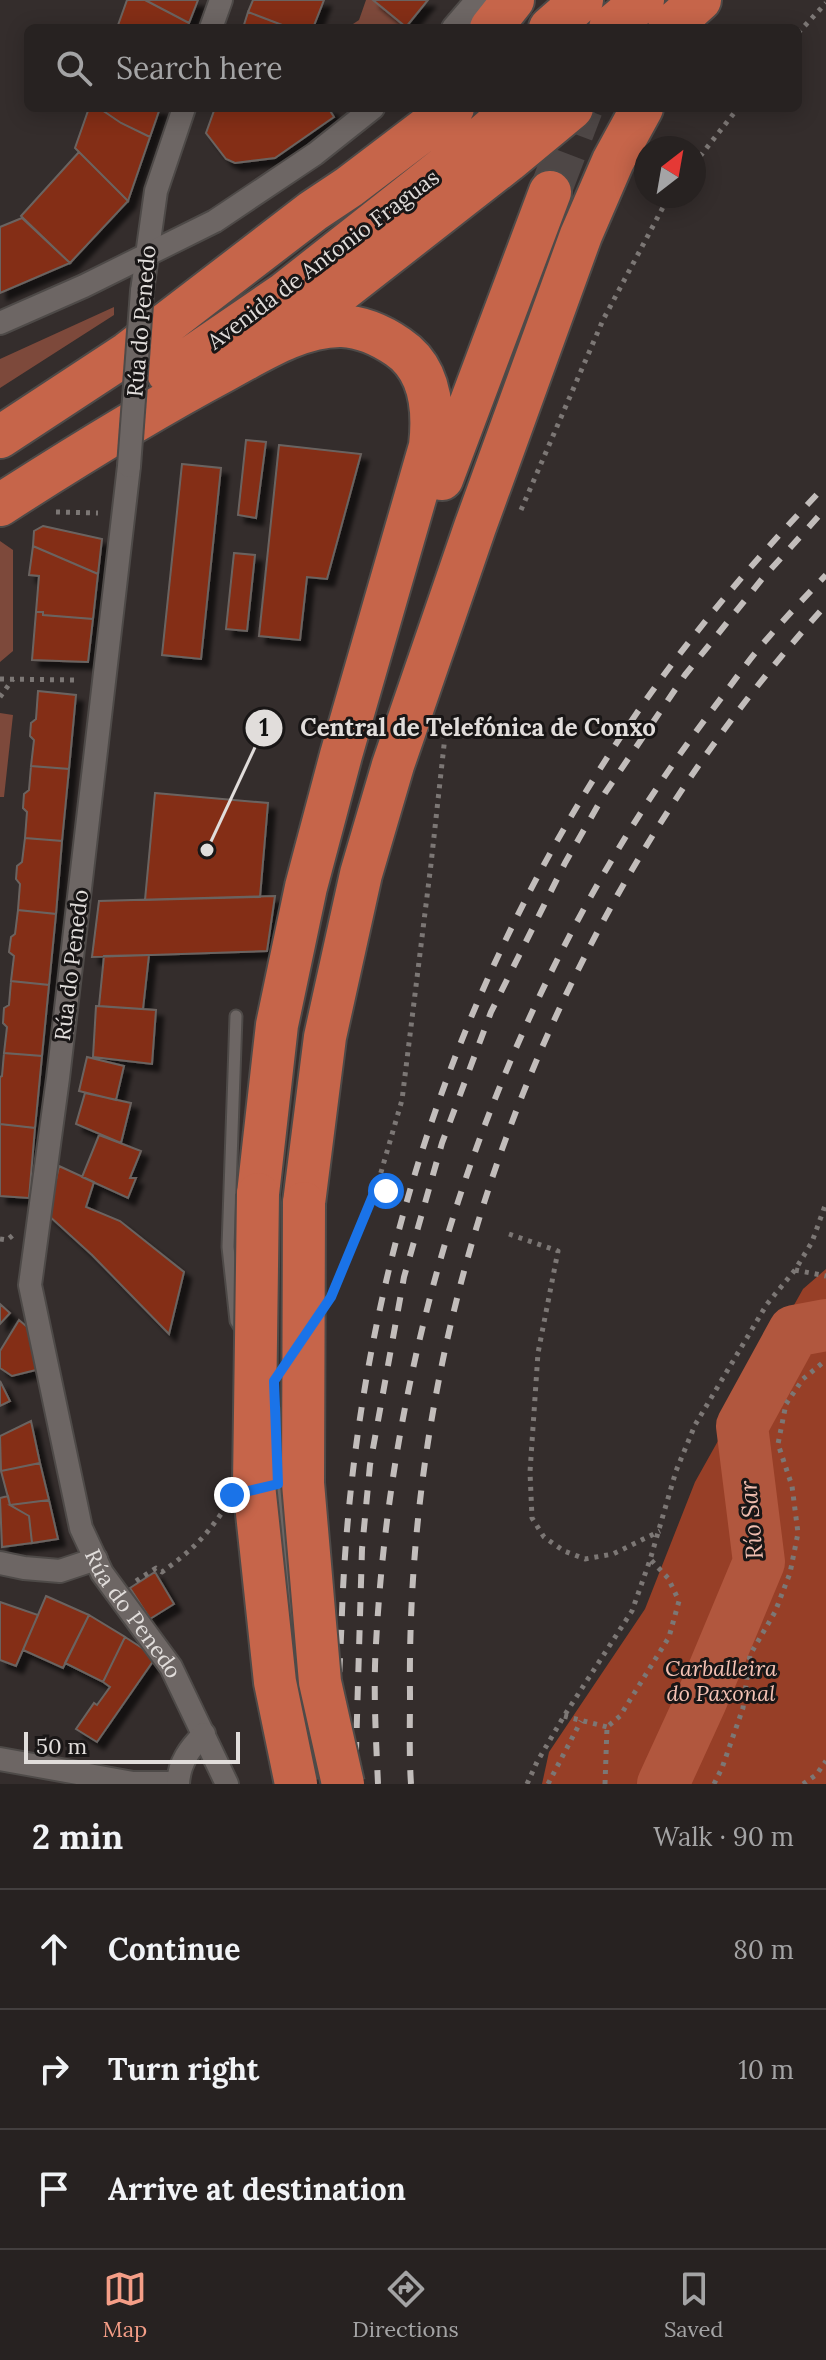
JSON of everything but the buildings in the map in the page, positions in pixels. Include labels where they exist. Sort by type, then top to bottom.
[{"type":"highway","points":[[494,24],[513,0]]},
{"type":"highway","points":[[555,24],[582,0]]},
{"type":"highway","points":[[615,24],[643,0]]},
{"type":"highway","points":[[673,24],[700,0]]},
{"type":"highway","points":[[704,24],[725,0]]},
{"type":"highway","points":[[349,187],[361,158],[414,112]]},
{"type":"highway","name":"Avenida de Antonio Fraguas","points":[[0,437],[110,364],[448,112]]},
{"type":"highway","name":"Avenida de Antonio Fraguas","points":[[0,475],[91,423],[222,338],[285,293],[511,112]]},
{"type":"highway","points":[[272,345],[567,112]]},
{"type":"highway","points":[[343,1784],[320,1682],[303,1483],[304,1203],[325,1037],[361,874],[393,765],[581,235],[613,161],[640,112]]},
{"type":"highway","points":[[358,701],[550,192]]},
{"type":"highway","points":[[0,505],[175,396],[272,345],[317,330],[340,326],[360,329],[402,349],[417,364],[431,403],[430,446],[306,887],[277,1025],[258,1194],[254,1485],[275,1682],[303,1772]]},
{"type":"highway","points":[[0,406],[55,376],[110,364]]},
{"type":"highway","points":[[91,423],[175,396]]},
{"type":"highway","points":[[0,490],[65,463]]},
{"type":"street","points":[[212,24],[221,0]]},
{"type":"street","points":[[456,24],[477,0]]},
{"type":"street","name":"Rúa do Penedo","points":[[183,112],[156,191],[146,255],[129,466],[58,1078],[30,1285],[81,1528],[102,1573],[171,1667],[227,1784]]},
{"type":"street","points":[[0,323],[215,221],[315,154],[368,112]]},
{"type":"street","points":[[0,1563],[60,1571],[96,1559]]},
{"type":"street","points":[[0,1759],[133,1783],[177,1784],[180,1766],[190,1748],[204,1734]]},
{"type":"lane","points":[[236,1016],[228,1247],[236,1321],[267,1369]]},
{"type":"lane","points":[[275,1396],[278,1484],[296,1635]]},
{"type":"lane","points":[[281,1784],[303,1772],[301,1681]]},
{"type":"path","points":[[802,29],[826,3]]},
{"type":"path","points":[[706,149],[735,112]]},
{"type":"path","points":[[518,518],[603,320],[663,208]]},
{"type":"path","points":[[49,512],[123,514]]},
{"type":"path","points":[[0,679],[104,681]]},
{"type":"path","points":[[0,697],[14,679]]},
{"type":"path","points":[[336,1283],[377,1186],[402,1100],[447,719]]},
{"type":"path","points":[[377,1186],[386,1191]]},
{"type":"path","points":[[527,1784],[564,1716],[632,1611],[660,1531],[676,1471],[695,1425],[767,1304],[795,1270],[812,1242],[826,1203]]},
{"type":"path","points":[[509,1234],[558,1251],[538,1353],[530,1472],[532,1518],[544,1537],[564,1551],[585,1559],[613,1554],[660,1531]]},
{"type":"path","points":[[795,1270],[826,1276]]},
{"type":"path","points":[[714,1784],[743,1708],[750,1655],[775,1612],[790,1573],[798,1533],[792,1486],[778,1444],[786,1404],[803,1379],[826,1360]]},
{"type":"path","points":[[117,1593],[156,1568],[162,1572],[189,1553],[227,1505]]},
{"type":"path","points":[[605,1784],[607,1727],[620,1716],[669,1637],[679,1601],[668,1578],[650,1560]]},
{"type":"path","points":[[564,1716],[607,1727]]},
{"type":"path","points":[[548,1784],[581,1721]]},
{"type":"path","points":[[803,1784],[816,1775],[826,1761]]},
{"type":"shaded area","points":[[366,0],[425,0],[405,24],[353,24],[359,20]]},
{"type":"shaded area","points":[[114,307],[114,315],[0,388],[0,359]]},
{"type":"shaded area","points":[[0,541],[13,550],[13,651],[0,662]]},
{"type":"shaded area","points":[[0,713],[13,715],[4,797],[0,797]]},
{"type":"green space","name":"Carballeira do Paxonal","points":[[826,1269],[826,1784],[542,1784],[549,1752],[645,1609],[695,1482],[803,1289]]},
{"type":"waterway","name":"Río Sar","points":[[663,1784],[759,1562],[742,1426],[794,1331],[826,1325]]},
{"type":"tunnel","points":[[550,192],[580,112]]},
{"type":"railway","points":[[339,1784],[342,1612],[350,1493],[367,1376],[391,1260],[423,1147],[463,1036],[511,928],[567,824],[630,723],[723,600],[826,485]]},
{"type":"railway","points":[[355,1784],[362,1549],[370,1465],[404,1277],[442,1143],[491,1012],[565,863],[605,793],[685,675],[762,579],[826,508]]},
{"type":"railway","points":[[378,1784],[375,1662],[388,1517],[408,1391],[439,1266],[478,1144],[526,1026],[583,911],[648,801],[750,660],[826,575]]},
{"type":"railway","points":[[411,1784],[410,1694],[416,1545],[435,1398],[469,1252],[516,1110],[576,974],[648,843],[732,720],[826,605]]},
{"type":"place","name":"Central de Telefónica de Conxo","points":[[207,850]]},
{"type":"route","points":[[232,1495],[278,1484],[274,1381],[331,1297],[377,1186],[386,1191]]}]
